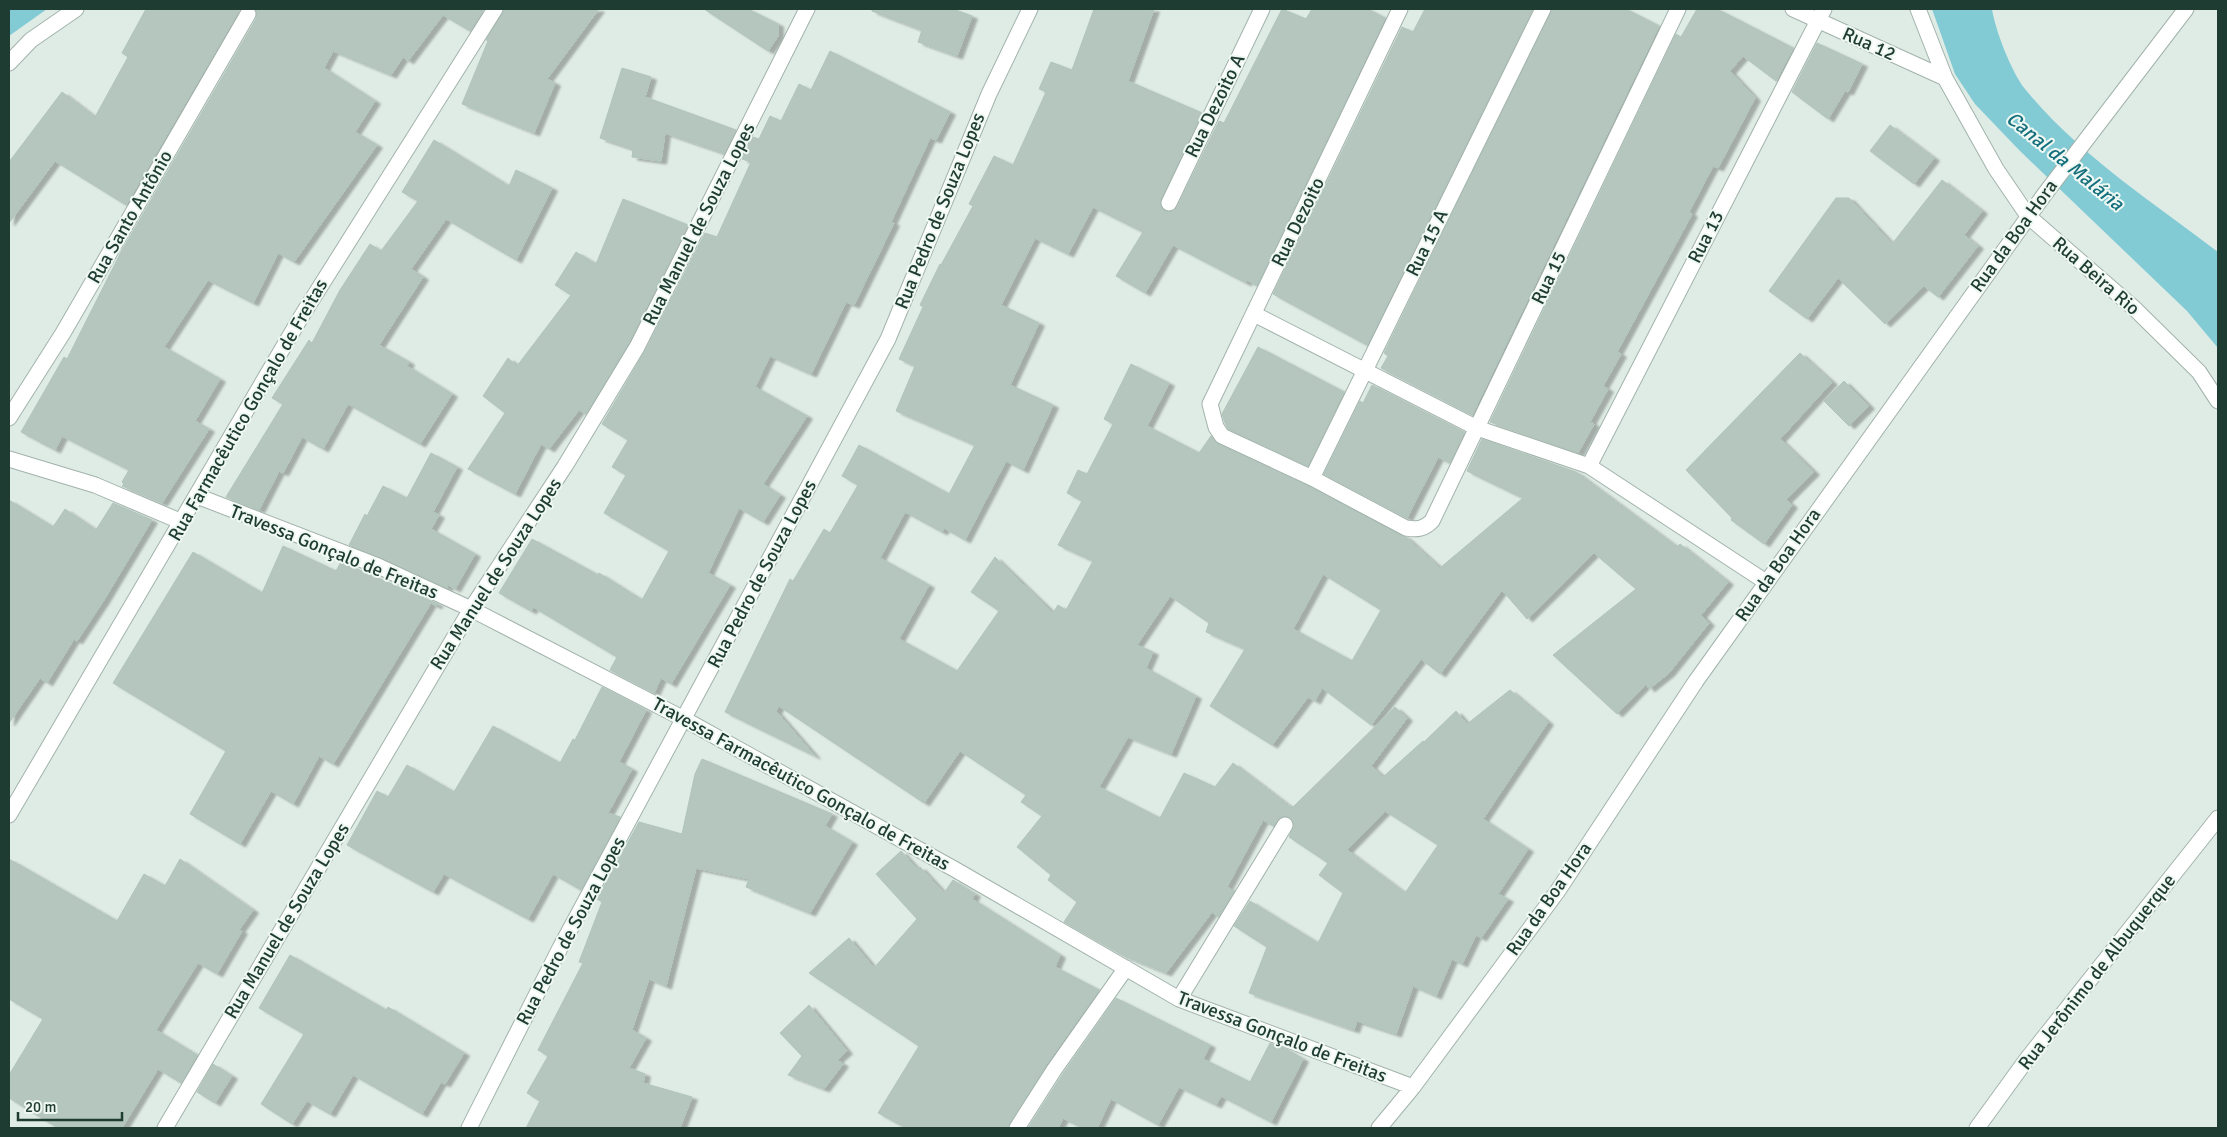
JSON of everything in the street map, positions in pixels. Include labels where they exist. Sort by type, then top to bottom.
[{"type":"street","points":[[9,63],[31,40],[76,9]]},
{"type":"street","name":"Rua Farmacêutico Gonçalo de Freitas","points":[[9,815],[301,317],[495,9]]},
{"type":"street","name":"Rua Manuel de Souza Lopes","points":[[165,1128],[471,608],[565,466],[637,347],[807,9]]},
{"type":"street","name":"Rua Pedro de Souza Lopes","points":[[468,1128],[560,948],[888,339],[989,94],[1030,9]]},
{"type":"street","name":"Rua Dezoito A","points":[[1168,203],[1262,9]]},
{"type":"street","name":"Rua Dezoito","points":[[1312,478],[1222,436],[1216,427],[1210,404],[1400,9]]},
{"type":"street","name":"Rua 15 A","points":[[1312,478],[1542,9]]},
{"type":"street","name":"Rua 15","points":[[1312,478],[1406,528],[1426,527],[1432,521],[1678,9]]},
{"type":"street","name":"Rua 12","points":[[1793,9],[1821,15],[1945,78]]},
{"type":"street","name":"Rua Beira Rio","points":[[1918,9],[1945,78],[1996,169],[2028,216],[2141,316],[2199,372],[2218,401]]},
{"type":"street","name":"Rua da Boa Hora","points":[[1379,1128],[1414,1087],[1557,892],[1696,681],[2028,216],[2186,9]]},
{"type":"street","name":"Rua Santo Antônio","points":[[9,418],[68,324],[248,14]]},
{"type":"street","name":"Rua 13","points":[[1589,466],[1821,15]]},
{"type":"street","points":[[1254,314],[1476,428],[1589,466],[1766,582]]},
{"type":"street","points":[[9,459],[95,485],[182,522]]},
{"type":"street","name":"Travessa Gonçalo de Freitas","points":[[197,496],[378,566],[471,608]]},
{"type":"street","name":"Travessa Farmacêutico Gonçalo de Freitas","points":[[471,608],[684,719],[956,870],[1126,968]]},
{"type":"street","name":"Rua Jerônimo de Albuquerque","points":[[1977,1128],[2027,1059],[2218,818]]},
{"type":"street","points":[[1179,1000],[1285,824]]},
{"type":"street","points":[[1017,1128],[1054,1070],[1126,968]]},
{"type":"street","name":"Travessa Gonçalo de Freitas","points":[[1126,968],[1179,1000],[1414,1087]]},
{"type":"water","points":[[9,9],[47,9],[9,36]]},
{"type":"water","name":"Canal da Malária","points":[[1932,9],[1992,9],[2000,39],[2015,73],[2025,89],[2046,113],[2092,156],[2142,196],[2218,252],[2218,348],[2187,311],[2019,150],[1975,104],[1955,74]]},
{"type":"building","points":[[146,9],[240,9],[126,205],[55,161],[9,223],[9,162],[62,92],[95,117],[128,57],[122,53]]},
{"type":"building","points":[[256,9],[484,9],[470,31],[443,15],[408,61],[403,57],[391,75],[333,51],[324,68],[375,101],[355,132],[377,145],[294,262],[278,253],[253,303],[208,280],[164,347],[220,379],[195,421],[209,429],[162,503],[122,486],[124,484],[122,482],[129,470],[62,436],[55,450],[21,432],[64,357],[67,359],[121,252],[256,19]]},
{"type":"building","points":[[504,9],[599,9],[547,79],[555,83],[534,133],[462,104],[488,41],[486,40]]},
{"type":"building","points":[[704,9],[748,9],[778,24],[778,36],[768,51]]},
{"type":"building","points":[[872,9],[953,9],[972,16],[957,56],[918,42],[922,30],[872,11]]},
{"type":"building","points":[[1094,9],[1154,9],[1128,81],[1202,113],[1161,199],[1161,208],[1169,212],[1177,207],[1219,121],[1224,123],[1282,9],[1306,19],[1312,9],[1368,9],[1385,18],[1257,286],[1247,280],[1246,283],[1173,245],[1145,293],[1116,276],[1143,232],[1093,207],[1068,254],[1035,238],[1001,305],[1039,323],[1010,385],[1053,405],[1023,470],[1006,461],[965,540],[944,528],[942,532],[905,512],[880,558],[929,585],[899,639],[957,671],[999,611],[971,592],[995,557],[1053,613],[1058,605],[1066,610],[1093,561],[1058,545],[1082,501],[1067,493],[1078,470],[1087,474],[1113,424],[1104,419],[1131,364],[1169,383],[1147,426],[1199,453],[1211,436],[1218,444],[1308,486],[1406,537],[1440,568],[1523,498],[1467,471],[1482,439],[1576,472],[1677,547],[1680,544],[1728,582],[1701,615],[1709,623],[1669,673],[1649,689],[1646,684],[1617,714],[1553,655],[1636,589],[1594,553],[1527,619],[1502,590],[1440,674],[1421,659],[1371,725],[1322,688],[1315,701],[1308,697],[1272,745],[1210,706],[1245,649],[1206,632],[1209,623],[1170,596],[1137,645],[1153,652],[1146,668],[1196,696],[1171,754],[1128,737],[1099,787],[1160,818],[1184,773],[1215,787],[1233,763],[1292,808],[1395,707],[1407,718],[1371,766],[1383,777],[1424,742],[1456,711],[1467,724],[1510,690],[1548,722],[1483,819],[1528,849],[1498,894],[1508,899],[1481,938],[1476,935],[1462,964],[1452,959],[1436,996],[1413,986],[1396,1034],[1357,1021],[1354,1030],[1249,993],[1267,947],[1234,926],[1250,901],[1318,943],[1343,893],[1319,875],[1328,863],[1289,837],[1294,826],[1289,817],[1280,817],[1273,826],[1263,820],[1227,887],[1234,891],[1218,917],[1212,912],[1166,973],[1124,956],[1064,922],[1077,902],[1048,880],[1051,875],[1017,847],[1042,816],[1021,802],[1026,795],[960,751],[924,803],[779,706],[776,711],[815,756],[725,712],[790,579],[793,581],[824,529],[830,533],[858,485],[842,476],[859,445],[949,494],[975,445],[896,411],[915,366],[899,359],[923,307],[920,305],[940,264],[973,206],[969,204],[994,156],[1013,165],[1046,92],[1039,89],[1051,62],[1072,70]],"holes":[[[1323,574],[1381,610],[1352,661],[1293,629]],[[1385,811],[1438,845],[1405,893],[1347,850]]]},
{"type":"building","points":[[1425,9],[1533,9],[1367,345],[1273,294],[1402,27],[1413,32]]},
{"type":"building","points":[[1552,9],[1626,9],[1659,26],[1472,415],[1381,368],[1388,356],[1384,353]]},
{"type":"building","points":[[1697,9],[1717,9],[1793,48],[1776,81],[1743,56],[1730,71],[1755,98],[1718,168],[1713,166],[1689,212],[1692,214],[1617,352],[1621,354],[1603,386],[1608,389],[1590,422],[1594,424],[1578,453],[1490,422],[1676,34],[1681,37]]},
{"type":"building","points":[[1817,43],[1862,64],[1848,92],[1845,91],[1828,119],[1792,92]]},
{"type":"building","points":[[830,51],[950,112],[936,140],[930,138],[891,222],[894,223],[854,305],[846,302],[811,374],[770,356],[755,387],[807,416],[763,484],[780,495],[763,522],[739,508],[708,573],[730,585],[671,684],[661,678],[654,693],[610,670],[617,657],[533,607],[531,611],[499,593],[532,539],[598,575],[599,573],[642,600],[669,551],[604,513],[626,475],[612,467],[628,440],[602,424],[645,351],[705,233],[717,237],[751,162],[742,159],[753,137],[759,139],[770,116],[781,121],[799,84],[811,90]]},
{"type":"building","points":[[622,68],[651,77],[645,97],[736,130],[724,153],[665,133],[661,161],[632,157],[633,149],[600,138]]},
{"type":"building","points":[[1890,125],[1934,158],[1914,184],[1870,151]]},
{"type":"building","points":[[434,140],[509,186],[516,170],[552,188],[516,260],[446,219],[411,269],[423,277],[379,345],[409,362],[407,366],[452,394],[420,444],[348,404],[323,449],[302,437],[283,473],[279,471],[259,510],[226,497],[283,404],[272,398],[309,340],[312,343],[340,290],[370,244],[381,251],[418,201],[402,192]]},
{"type":"building","points":[[1942,180],[1982,211],[1964,235],[1978,246],[1938,297],[1924,286],[1885,324],[1838,278],[1807,319],[1769,291],[1836,198],[1849,198],[1892,244]]},
{"type":"building","points":[[623,199],[688,225],[629,342],[586,414],[579,410],[549,449],[541,444],[515,494],[468,469],[505,413],[483,396],[508,358],[517,366],[571,295],[555,285],[576,252],[596,264]]},
{"type":"building","points":[[1258,347],[1344,392],[1308,466],[1228,429],[1225,423],[1222,414]]},
{"type":"building","points":[[1800,353],[1832,382],[1780,439],[1814,472],[1786,500],[1792,505],[1764,544],[1731,520],[1732,518],[1686,470]]},
{"type":"building","points":[[1844,381],[1869,406],[1849,426],[1824,401]]},
{"type":"building","points":[[1372,385],[1464,432],[1450,463],[1438,457],[1407,518],[1324,474],[1360,401],[1363,403]]},
{"type":"building","points":[[431,453],[457,467],[433,512],[439,515],[431,529],[475,554],[455,589],[448,585],[447,588],[349,545],[365,514],[367,516],[383,486],[407,498]]},
{"type":"building","points":[[9,500],[53,527],[65,509],[96,530],[113,503],[152,520],[77,641],[74,639],[47,683],[40,678],[9,723]]},
{"type":"building","points":[[283,546],[336,571],[341,562],[438,604],[436,606],[431,603],[333,764],[319,756],[293,804],[271,791],[240,844],[190,814],[226,751],[113,683],[193,552],[262,593]]},
{"type":"building","points":[[602,687],[646,710],[619,762],[632,769],[608,813],[620,817],[581,890],[553,874],[528,919],[444,874],[433,892],[347,845],[377,791],[388,797],[407,765],[454,792],[493,726],[560,763],[573,739],[575,740]]},
{"type":"building","points":[[702,759],[832,814],[825,826],[852,842],[810,913],[746,887],[749,879],[696,868],[666,986],[649,979],[632,1030],[646,1038],[629,1068],[645,1074],[643,1083],[692,1097],[680,1128],[526,1128],[540,1101],[527,1093],[548,1056],[538,1050],[583,963],[579,962],[602,902],[597,899],[639,822],[682,834],[695,774]]},
{"type":"building","points":[[901,851],[917,869],[920,867],[944,893],[953,880],[975,894],[972,899],[1060,955],[1055,967],[1099,990],[1046,1065],[1008,1128],[906,1128],[878,1113],[919,1046],[809,973],[849,938],[874,968],[917,919],[876,874]]},
{"type":"building","points":[[9,859],[117,921],[144,874],[165,886],[180,859],[253,910],[239,930],[242,931],[217,974],[198,963],[156,1030],[197,1055],[181,1083],[158,1069],[122,1128],[58,1128],[9,1098],[9,1075],[43,1019],[9,999]]},
{"type":"building","points":[[290,955],[386,1010],[388,1007],[464,1053],[445,1084],[441,1082],[422,1114],[353,1075],[330,1114],[307,1101],[292,1124],[261,1104],[304,1034],[259,1008]]},
{"type":"building","points":[[1116,998],[1210,1045],[1203,1059],[1250,1082],[1270,1043],[1288,1050],[1303,1059],[1271,1122],[1221,1096],[1216,1105],[1179,1087],[1158,1125],[1111,1099],[1097,1128],[1082,1128],[1063,1118],[1058,1128],[1028,1128],[1062,1075]]},
{"type":"building","points":[[809,1005],[847,1051],[837,1060],[843,1064],[824,1089],[788,1075],[802,1056],[780,1033]]},
{"type":"building","points":[[213,1064],[232,1076],[215,1103],[197,1092]]}]
